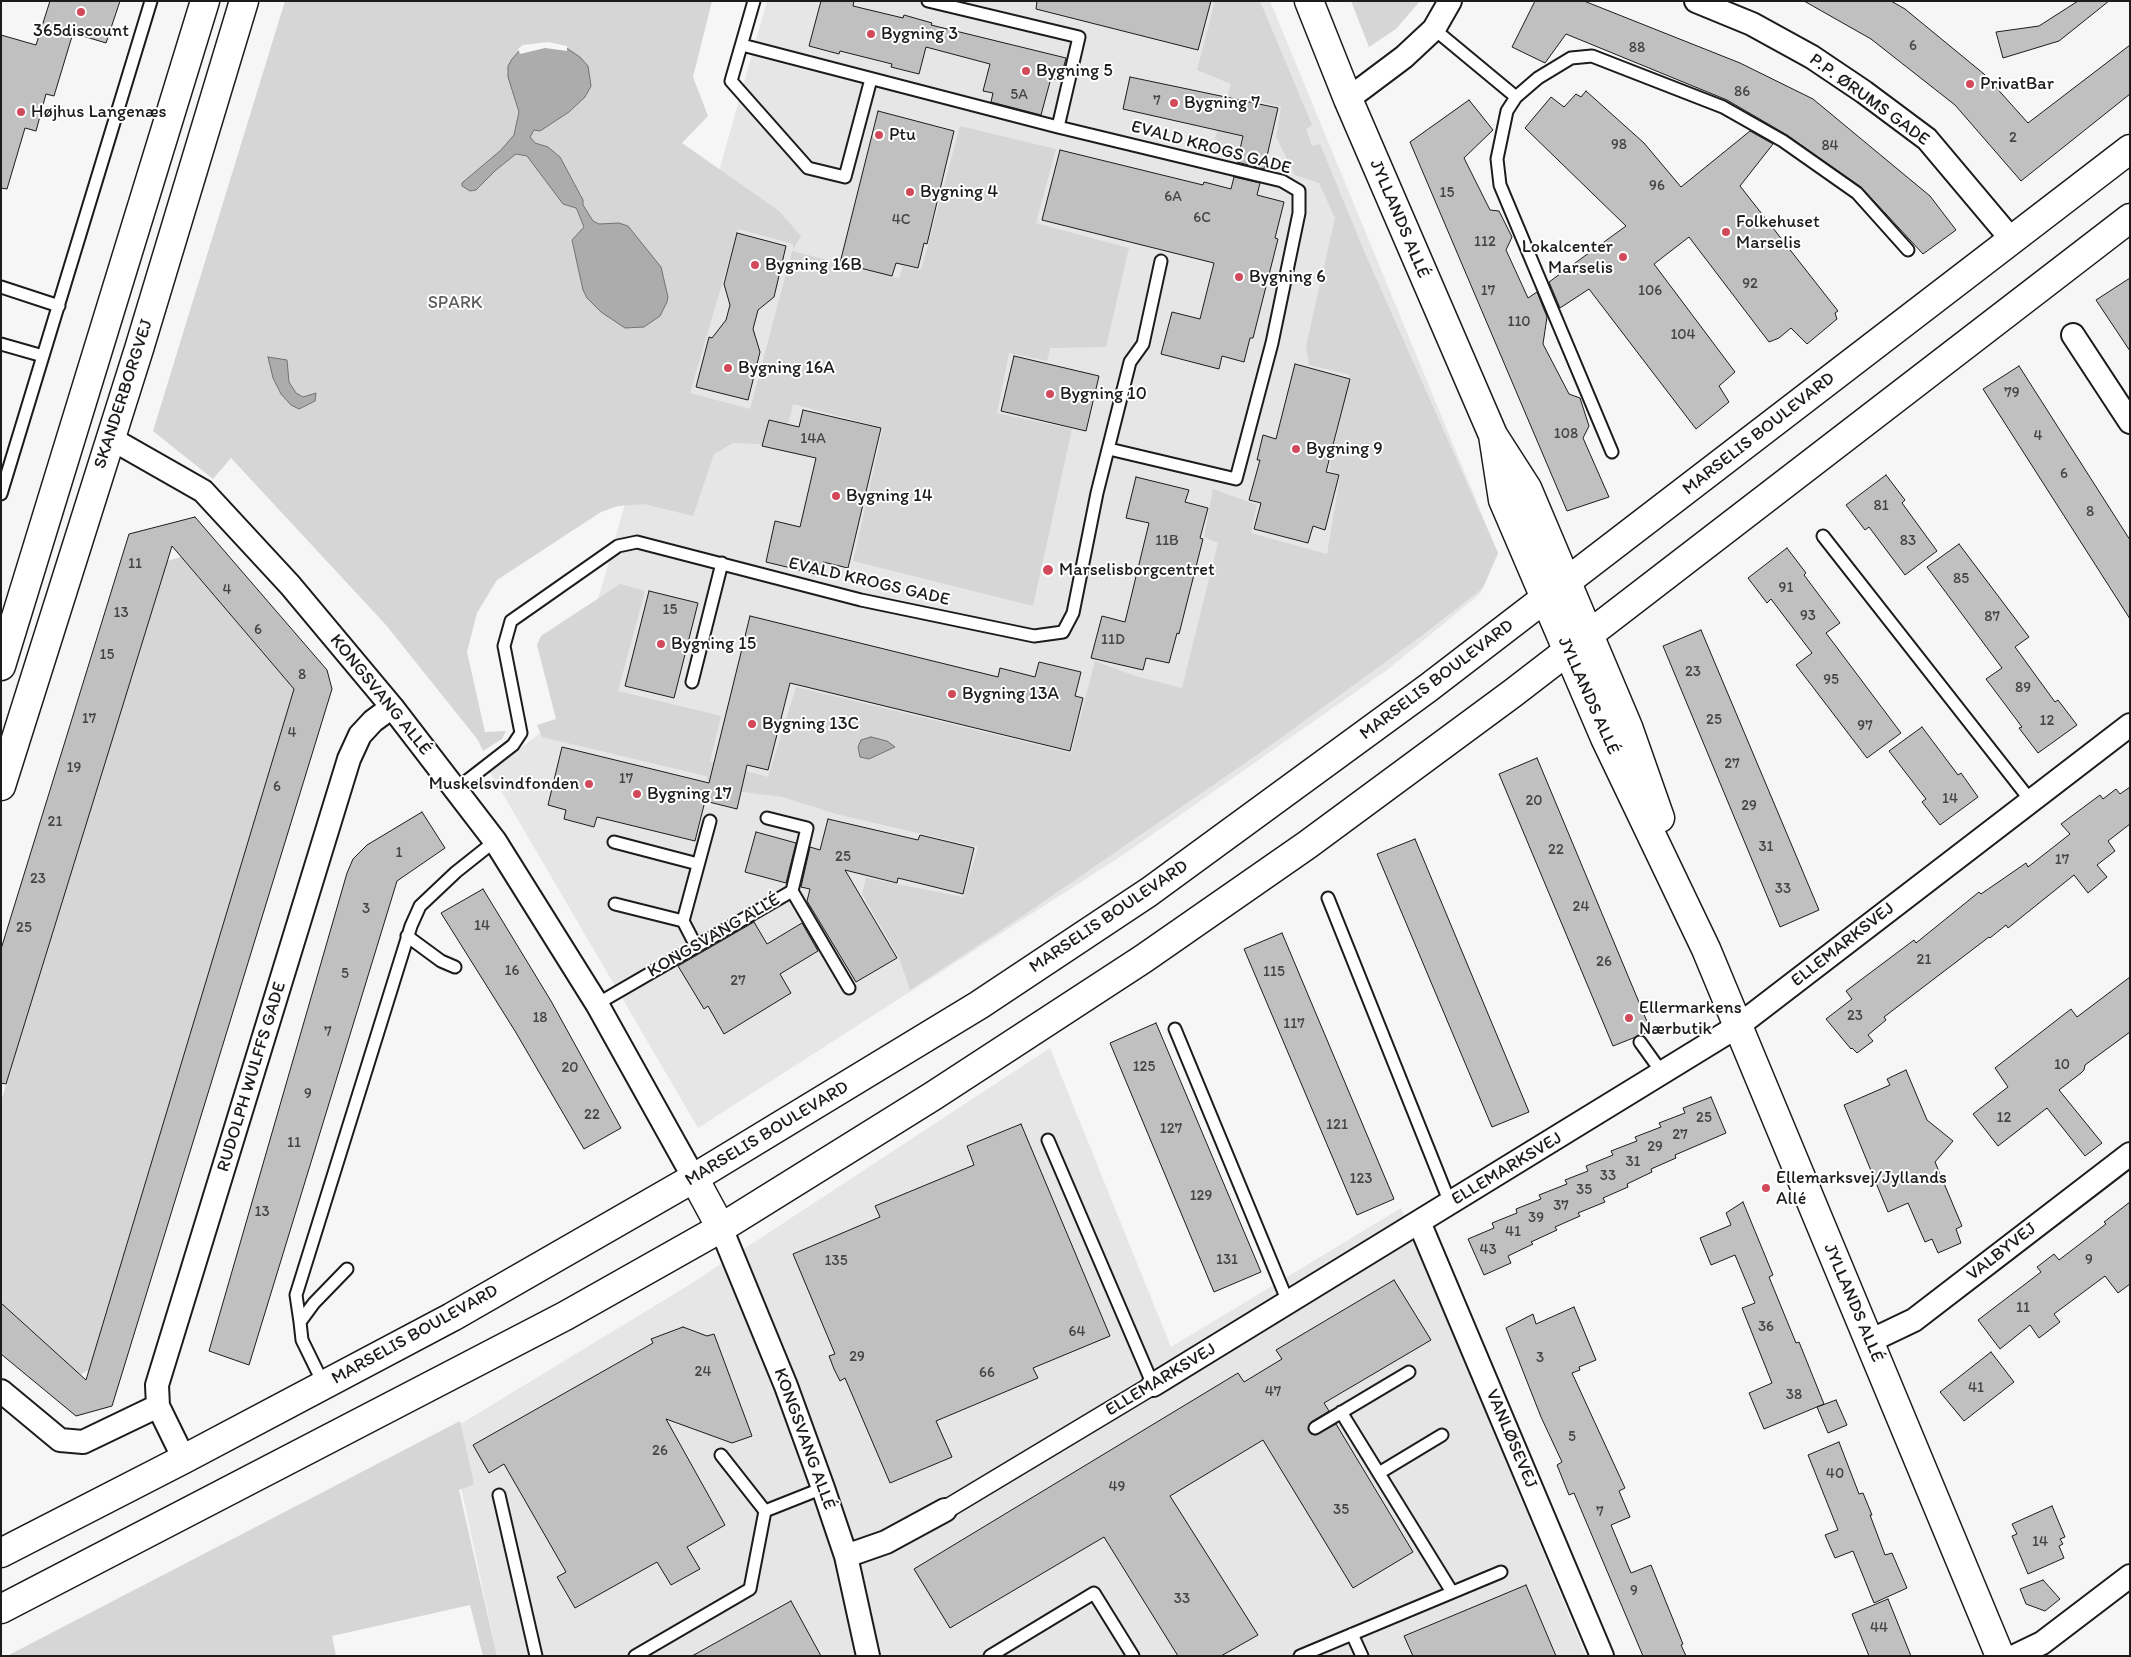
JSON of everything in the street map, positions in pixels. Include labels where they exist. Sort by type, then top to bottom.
[{"type":"main road","name":"SKANDERBORGVEJ","points":[[1,666],[206,1]]},
{"type":"main road","name":"SKANDERBORGVEJ","points":[[1,786],[139,349],[244,1]]},
{"type":"main road","name":"JYLLANDS ALLÉ","points":[[1308,1],[1348,99],[1493,435],[1527,488],[1589,634],[1628,727],[1706,950]]},
{"type":"main road","name":"MARSELIS BOULEVARD","points":[[1,1552],[184,1459],[452,1317],[694,1178],[979,1004],[1149,892],[1428,688],[2130,149]]},
{"type":"main road","points":[[1,1609],[565,1316],[721,1228],[933,1096],[1143,959],[1307,845],[1567,651],[2130,218]]},
{"type":"main road","name":"JYLLANDS ALLÉ","points":[[1493,435],[1504,500],[1605,738],[1706,950],[2000,1656]]},
{"type":"main road","points":[[694,1178],[721,1228]]},
{"type":"street","points":[[1348,99],[1404,57],[1434,29],[1450,1]]},
{"type":"street","name":"P.P. ØRUMS GADE","points":[[1696,1],[1752,24],[1812,57],[1864,92],[1926,139],[2012,240]]},
{"type":"street","points":[[2073,335],[2130,422]]},
{"type":"street","name":"KONGSVANG ALLÉ","points":[[110,438],[203,491],[290,585],[392,707],[495,841],[597,1004],[694,1178]]},
{"type":"street","name":"RUDOLPH WULFFS GADE","points":[[184,1459],[158,1406],[158,1384],[349,759],[360,735],[373,721],[392,707]]},
{"type":"street","name":"ELLEMARKSVEJ","points":[[846,1556],[886,1542],[945,1510],[1663,1074],[1738,1026],[2130,725]]},
{"type":"street","name":"VALBYVEJ","points":[[1870,1341],[1914,1320],[2130,1154]]},
{"type":"street","name":"VANLØSEVEJ","points":[[1419,1222],[1602,1656]]},
{"type":"street","name":"KONGSVANG ALLÉ","points":[[721,1228],[786,1386],[823,1488],[846,1556],[868,1656]]},
{"type":"street","points":[[1,1391],[60,1440],[84,1442],[158,1406]]},
{"type":"street","points":[[2015,1656],[2042,1644],[2130,1576]]},
{"type":"lane","points":[[1,494],[151,1]]},
{"type":"lane","points":[[754,1],[731,81],[808,168],[845,177],[871,79]]},
{"type":"lane","points":[[928,1],[1079,37],[1058,127]]},
{"type":"lane","points":[[1434,29],[1516,97]]},
{"type":"lane","name":"EVALD KROGS GADE","points":[[742,45],[1058,127],[1282,182],[1299,191],[1299,213],[1272,343],[1236,479],[1109,449]]},
{"type":"lane","points":[[1612,452],[1500,185],[1497,160],[1507,111],[1516,97],[1538,78],[1570,58],[1592,56],[1723,107],[1783,141],[1857,193],[1908,250]]},
{"type":"lane","name":"EVALD KROGS GADE","points":[[455,790],[514,745],[521,733],[504,646],[511,621],[618,546],[638,542],[861,600],[1026,635],[1034,636],[1063,632],[1073,613],[1097,494],[1130,362],[1143,344],[1162,261]]},
{"type":"lane","points":[[1,287],[59,306]]},
{"type":"lane","points":[[1,344],[43,356]]},
{"type":"lane","points":[[1823,536],[2031,801]]},
{"type":"lane","points":[[692,682],[722,563]]},
{"type":"lane","name":"KONGSVANG ALLÉ","points":[[597,1004],[792,891],[807,828],[767,818]]},
{"type":"lane","points":[[696,946],[683,921],[710,821]]},
{"type":"lane","points":[[324,1385],[302,1340],[296,1295],[407,936],[420,906],[456,872],[495,841]]},
{"type":"lane","points":[[614,842],[698,864]]},
{"type":"lane","points":[[792,891],[849,988]]},
{"type":"lane","points":[[1328,898],[1450,1203]]},
{"type":"lane","points":[[615,904],[683,921]]},
{"type":"lane","points":[[407,936],[441,961],[455,967]]},
{"type":"lane","points":[[1175,1029],[1288,1302]]},
{"type":"lane","points":[[1640,1042],[1663,1074]]},
{"type":"lane","points":[[1048,1140],[1153,1385]]},
{"type":"lane","points":[[300,1322],[314,1303],[347,1269]]},
{"type":"lane","points":[[1315,1428],[1410,1372]]},
{"type":"lane","points":[[1341,1412],[1452,1592]]},
{"type":"lane","points":[[1379,1473],[1442,1434]]},
{"type":"lane","points":[[634,1656],[750,1589],[765,1511],[721,1455]]},
{"type":"lane","points":[[765,1511],[823,1488]]},
{"type":"lane","points":[[499,1495],[536,1656]]},
{"type":"lane","points":[[1300,1656],[1501,1572]]},
{"type":"lane","points":[[990,1656],[1094,1593],[1133,1656]]},
{"type":"lane","points":[[1352,1634],[1362,1656]]},
{"type":"shaded area","name":"Marselisborgcentret","points":[[767,1],[1270,1],[1498,553],[1480,594],[1387,670],[1123,855],[698,1128],[490,772],[566,713]]},
{"type":"shaded area","points":[[548,45],[568,49],[580,57],[588,66],[591,86],[585,97],[569,112],[540,131],[534,130],[530,137],[535,143],[548,147],[560,157],[583,200],[583,205],[593,221],[599,224],[619,223],[628,226],[661,267],[668,297],[667,302],[660,316],[644,327],[625,328],[601,312],[587,298],[583,290],[572,240],[584,227],[578,212],[576,208],[563,204],[527,156],[516,154],[476,190],[470,191],[462,186],[462,183],[501,150],[514,135],[519,112],[508,77],[508,66],[512,59],[520,50]]},
{"type":"shaded area","points":[[268,357],[287,360],[289,382],[296,393],[303,397],[316,393],[315,401],[299,409],[291,405],[281,394],[273,378]]},
{"type":"shaded area","points":[[871,737],[887,741],[895,747],[869,759],[860,757],[858,747],[861,740]]},
{"type":"shaded area","points":[[1050,1048],[1171,1347],[1401,1208],[1586,1656],[497,1656],[449,1431],[689,1285]]},
{"type":"green space","name":"SPARK","points":[[285,1],[712,1],[693,77],[708,116],[682,143],[779,211],[801,236],[793,250],[793,244],[738,229],[690,393],[750,409],[792,251],[899,278],[903,266],[921,270],[960,126],[1056,149],[1036,223],[1129,248],[1106,347],[1050,348],[1047,361],[1009,353],[997,413],[1072,429],[1033,606],[853,561],[883,428],[793,404],[782,450],[758,444],[733,443],[714,454],[693,516],[644,504],[618,506],[601,512],[497,580],[477,613],[467,652],[485,732],[506,731],[502,739],[483,751],[478,740],[386,625],[231,458],[213,479],[153,431]]},
{"type":"green space","points":[[1215,1],[1260,1],[1312,125],[1306,129],[1312,146],[1320,144],[1364,251],[1498,553],[1483,588],[1420,637],[1264,750],[1024,915],[910,990],[899,958],[862,894],[866,878],[963,897],[978,847],[836,814],[783,797],[712,788],[706,776],[542,737],[537,725],[556,719],[537,645],[541,636],[620,584],[645,591],[618,691],[721,716],[710,761],[768,777],[796,687],[1071,753],[1095,661],[1135,676],[1182,688],[1218,543],[1204,537],[1213,489],[1257,505],[1251,533],[1327,554],[1340,476],[1329,470],[1350,375],[1309,365],[1306,346],[1335,218],[1319,183],[1295,175],[1276,137],[1281,107],[1251,99],[1236,158],[1211,152],[1231,84],[1197,70]]},
{"type":"green space","points":[[1351,1],[1420,1],[1396,29],[1369,47]]},
{"type":"green space","points":[[181,557],[294,689],[89,1370],[80,1375],[1,1303],[1,1101],[167,561]]},
{"type":"green space","points":[[460,1421],[474,1484],[459,1490],[497,1656],[483,1656],[470,1605],[332,1636],[336,1656],[7,1656]]},
{"type":"pier","points":[[548,42],[567,46],[567,51],[545,48],[520,54],[518,49],[523,45]]},
{"type":"building","name":"Højhus Langenæs","points":[[50,1],[120,1],[106,43],[73,33],[54,96],[46,94],[36,131],[25,128],[7,189],[1,188],[1,35],[36,45]]},
{"type":"building","points":[[821,1],[854,1],[853,6],[903,18],[904,15],[932,23],[931,25],[1066,58],[1060,81],[1051,78],[1041,115],[991,102],[993,93],[983,91],[990,64],[926,47],[919,74],[891,67],[892,64],[840,51],[839,54],[809,46]]},
{"type":"building","points":[[1037,1],[1211,1],[1198,50],[1036,9]]},
{"type":"building","points":[[1535,1],[1584,1],[1740,63],[1813,99],[1930,196],[1956,230],[1923,254],[1861,187],[1787,135],[1727,100],[1566,34],[1545,63],[1512,47]]},
{"type":"building","points":[[1804,1],[1891,1],[1905,9],[1984,74],[2028,123],[2130,45],[2130,94],[2021,181],[1955,105],[1871,39]]},
{"type":"building","points":[[2078,1],[2109,1],[2059,41],[2003,58],[1996,32],[2039,26]]},
{"type":"building","points":[[1130,77],[1278,108],[1264,169],[1237,162],[1243,136],[1123,109]]},
{"type":"building","name":"Lokalcenter Marselis","points":[[1586,91],[1644,143],[1681,187],[1750,131],[1773,144],[1740,186],[1838,311],[1835,313],[1837,319],[1807,344],[1791,328],[1779,338],[1769,342],[1689,237],[1654,264],[1735,372],[1719,386],[1729,402],[1696,429],[1589,289],[1560,308],[1549,282],[1626,226],[1525,128],[1551,97],[1564,107],[1576,94],[1581,97]]},
{"type":"building","points":[[1469,100],[1493,130],[1464,158],[1490,210],[1499,211],[1512,237],[1506,250],[1528,298],[1537,292],[1547,317],[1543,344],[1569,394],[1580,398],[1589,426],[1583,438],[1609,497],[1567,511],[1410,142]]},
{"type":"building","name":"Bygning 4","points":[[878,111],[954,131],[927,244],[924,243],[918,268],[896,263],[892,276],[840,263]]},
{"type":"building","points":[[1060,150],[1203,185],[1204,182],[1231,189],[1234,177],[1260,183],[1257,195],[1284,202],[1275,238],[1278,239],[1253,338],[1250,338],[1244,362],[1222,356],[1219,369],[1161,354],[1172,312],[1200,319],[1214,263],[1042,220]]},
{"type":"building","points":[[737,233],[786,246],[774,297],[758,310],[753,329],[760,352],[748,400],[696,387],[709,337],[712,338],[726,320],[730,305],[724,284]]},
{"type":"building","points":[[2130,278],[2130,351],[2096,300]]},
{"type":"building","name":"Bygning 10","points":[[1014,356],[1099,376],[1086,431],[1001,411]]},
{"type":"building","name":"Bygning 9","points":[[1295,364],[1350,379],[1326,472],[1339,475],[1325,530],[1313,526],[1308,543],[1254,529],[1261,503],[1249,500],[1260,460],[1257,460],[1263,435],[1276,439]]},
{"type":"building","points":[[2019,366],[2130,540],[2130,619],[1983,389]]},
{"type":"building","name":"Bygning 14","points":[[803,410],[881,428],[848,568],[823,562],[820,575],[766,562],[775,521],[800,527],[816,458],[762,446],[769,420],[799,427]]},
{"type":"building","points":[[1886,475],[1905,500],[1902,503],[1937,551],[1905,575],[1869,527],[1865,530],[1846,505]]},
{"type":"building","points":[[1136,477],[1189,490],[1185,502],[1208,508],[1200,538],[1203,539],[1179,634],[1177,633],[1169,663],[1146,658],[1143,670],[1091,658],[1102,616],[1125,622],[1149,523],[1126,518]]},
{"type":"building","points":[[195,517],[327,670],[332,689],[112,1406],[76,1416],[1,1354],[1,1303],[86,1380],[294,689],[172,546],[6,1084],[1,1083],[1,949],[129,534]]},
{"type":"building","points":[[1959,544],[2029,637],[2015,647],[2055,702],[2058,700],[2077,725],[2038,753],[2019,728],[2022,727],[1986,679],[2002,668],[1927,567]]},
{"type":"building","points":[[1787,548],[1806,573],[1804,575],[1840,623],[1826,633],[1901,733],[1867,758],[1796,665],[1812,653],[1771,599],[1767,603],[1748,578]]},
{"type":"building","name":"Bygning 15","points":[[649,591],[698,603],[674,698],[625,686]]},
{"type":"building","points":[[750,616],[998,677],[1000,668],[1035,677],[1039,662],[1081,672],[1075,696],[1083,698],[1070,751],[790,683],[768,770],[747,765],[737,809],[705,801],[695,841],[597,817],[594,827],[564,819],[566,810],[548,805],[562,747],[709,783]]},
{"type":"building","points":[[1701,630],[1819,910],[1780,927],[1663,646]]},
{"type":"building","points":[[1922,727],[1958,775],[1961,773],[1978,797],[1940,825],[1922,802],[1926,799],[1889,751]]},
{"type":"building","points":[[1537,758],[1651,1031],[1613,1046],[1499,774]]},
{"type":"building","points":[[2130,787],[2130,824],[2108,841],[2115,851],[2097,865],[2107,877],[2088,893],[2074,875],[2008,928],[2006,925],[1989,937],[1884,1017],[1886,1020],[1868,1035],[1873,1041],[1857,1053],[1851,1049],[1826,1019],[1852,999],[1846,991],[1914,940],[1916,943],[1979,892],[1981,894],[2026,863],[2028,867],[2070,834],[2061,824],[2100,795],[2103,799],[2116,789],[2120,794]]},
{"type":"building","points":[[422,812],[445,848],[397,881],[249,1365],[209,1351],[347,873],[353,859],[367,845]]},
{"type":"building","points":[[828,819],[918,840],[920,835],[974,848],[963,894],[898,878],[897,883],[845,870],[897,958],[856,982],[807,901],[810,889],[801,887],[810,847],[820,850]]},
{"type":"building","points":[[756,832],[796,843],[786,883],[745,872]]},
{"type":"building","points":[[1415,839],[1529,1112],[1492,1127],[1377,854]]},
{"type":"building","points":[[483,889],[551,1001],[621,1128],[584,1149],[515,1031],[441,913]]},
{"type":"building","points":[[754,922],[767,944],[802,923],[818,951],[780,974],[791,993],[724,1034],[708,1006],[704,1009],[678,966]]},
{"type":"building","points":[[1282,933],[1394,1199],[1357,1215],[1244,949]]},
{"type":"building","points":[[2130,977],[2130,1032],[2085,1065],[2081,1073],[2059,1090],[2102,1143],[2085,1156],[2047,1108],[1998,1146],[1973,1114],[2008,1087],[1995,1068],[2071,1009],[2077,1017]]},
{"type":"building","points":[[1156,1023],[1261,1272],[1214,1292],[1110,1043]]},
{"type":"building","points":[[1906,1070],[1927,1120],[1953,1141],[1935,1162],[1962,1226],[1956,1229],[1961,1243],[1938,1253],[1932,1239],[1925,1242],[1908,1203],[1888,1212],[1844,1105],[1890,1085],[1887,1079]]},
{"type":"building","points":[[1711,1097],[1726,1133],[1675,1155],[1676,1158],[1651,1169],[1652,1172],[1627,1184],[1628,1187],[1603,1198],[1605,1202],[1578,1213],[1580,1216],[1555,1227],[1557,1230],[1531,1242],[1533,1244],[1508,1256],[1511,1263],[1484,1275],[1468,1239],[1494,1228],[1492,1223],[1517,1213],[1516,1209],[1541,1199],[1539,1195],[1567,1184],[1565,1180],[1588,1171],[1586,1166],[1613,1155],[1611,1151],[1637,1141],[1635,1137],[1661,1127],[1659,1123],[1685,1113],[1683,1108]]},
{"type":"building","points":[[1021,1124],[1110,1336],[1033,1368],[1038,1378],[936,1421],[952,1457],[890,1483],[845,1378],[840,1381],[834,1369],[829,1356],[835,1354],[793,1254],[880,1217],[875,1206],[974,1165],[967,1146]]},
{"type":"building","points":[[1743,1202],[1773,1275],[1769,1277],[1796,1343],[1799,1342],[1824,1404],[1764,1429],[1749,1393],[1772,1383],[1742,1308],[1755,1303],[1735,1255],[1711,1265],[1700,1238],[1731,1225],[1726,1213]]},
{"type":"building","points":[[2130,1202],[2130,1284],[2118,1293],[2105,1276],[2054,1314],[2060,1322],[2039,1338],[2030,1325],[2000,1349],[1978,1320],[2041,1272],[2037,1267],[2054,1254],[2059,1260],[2106,1224],[2104,1222]]},
{"type":"building","points":[[1394,1280],[1431,1340],[1324,1403],[1329,1411],[1311,1422],[1308,1429],[1311,1434],[1316,1435],[1336,1424],[1413,1552],[1353,1588],[1263,1440],[1170,1496],[1258,1635],[1221,1656],[1178,1656],[1104,1537],[950,1628],[914,1569],[1238,1373],[1244,1382],[1282,1359],[1276,1350]]},
{"type":"building","points":[[1574,1307],[1596,1360],[1579,1367],[1580,1370],[1572,1373],[1625,1488],[1619,1491],[1630,1517],[1611,1525],[1631,1573],[1651,1565],[1683,1644],[1681,1645],[1686,1656],[1643,1656],[1574,1493],[1569,1495],[1557,1465],[1562,1462],[1541,1417],[1506,1328],[1533,1314],[1536,1324]]},
{"type":"building","points":[[683,1327],[707,1336],[714,1334],[752,1436],[732,1443],[666,1419],[725,1525],[687,1547],[700,1569],[671,1585],[657,1562],[575,1608],[557,1577],[566,1572],[504,1464],[489,1473],[473,1445],[653,1343],[651,1339]]},
{"type":"building","points":[[1991,1352],[2014,1382],[1964,1421],[1940,1392]]},
{"type":"building","points":[[1836,1400],[1847,1425],[1828,1433],[1817,1407]]},
{"type":"building","points":[[1839,1442],[1859,1494],[1863,1493],[1872,1515],[1870,1515],[1885,1555],[1892,1553],[1907,1588],[1874,1603],[1853,1551],[1835,1558],[1825,1535],[1838,1530],[1808,1455]]},
{"type":"building","points":[[2052,1506],[2065,1537],[2060,1539],[2063,1544],[2059,1546],[2064,1558],[2028,1574],[2012,1536],[2017,1534],[2012,1524]]},
{"type":"building","points":[[2043,1580],[2060,1599],[2045,1611],[2026,1604],[2020,1589]]},
{"type":"building","points":[[1526,1585],[1556,1656],[1413,1656],[1404,1636]]},
{"type":"building","points":[[1888,1599],[1911,1656],[1869,1656],[1852,1614]]},
{"type":"building","points":[[791,1601],[821,1656],[692,1656]]},
{"type":"place","name":"365discount","points":[[81,12]]},
{"type":"place","name":"Bygning 3","points":[[871,34]]},
{"type":"place","name":"Bygning 5","points":[[1026,71]]},
{"type":"place","name":"PrivatBar","points":[[1970,84]]},
{"type":"place","name":"Bygning 7","points":[[1174,103]]},
{"type":"place","name":"Højhus Langenæs","points":[[21,112]]},
{"type":"place","name":"Ptu","points":[[879,135]]},
{"type":"place","name":"Bygning 4","points":[[910,192]]},
{"type":"place","name":"Folkehuset Marselis","points":[[1726,232]]},
{"type":"place","name":"Lokalcenter Marselis","points":[[1623,257]]},
{"type":"place","name":"Bygning 16B","points":[[755,265]]},
{"type":"place","name":"Bygning 6","points":[[1239,277]]},
{"type":"place","name":"Bygning 16A","points":[[728,368]]},
{"type":"place","name":"Bygning 10","points":[[1050,394]]},
{"type":"place","name":"Bygning 9","points":[[1296,449]]},
{"type":"place","name":"Bygning 14","points":[[836,496]]},
{"type":"place","name":"Marselisborgcentret","points":[[1048,570]]},
{"type":"place","name":"Bygning 15","points":[[661,644]]},
{"type":"place","name":"Bygning 13A","points":[[952,694]]},
{"type":"place","name":"Bygning 13C","points":[[752,724]]},
{"type":"place","name":"Muskelsvindfonden","points":[[589,784]]},
{"type":"place","name":"Bygning 17","points":[[637,794]]},
{"type":"place","name":"Ellermarkens Nærbutik","points":[[1629,1018]]},
{"type":"place","name":"Ellemarksvej/Jyllands Allé","points":[[1766,1188]]}]
